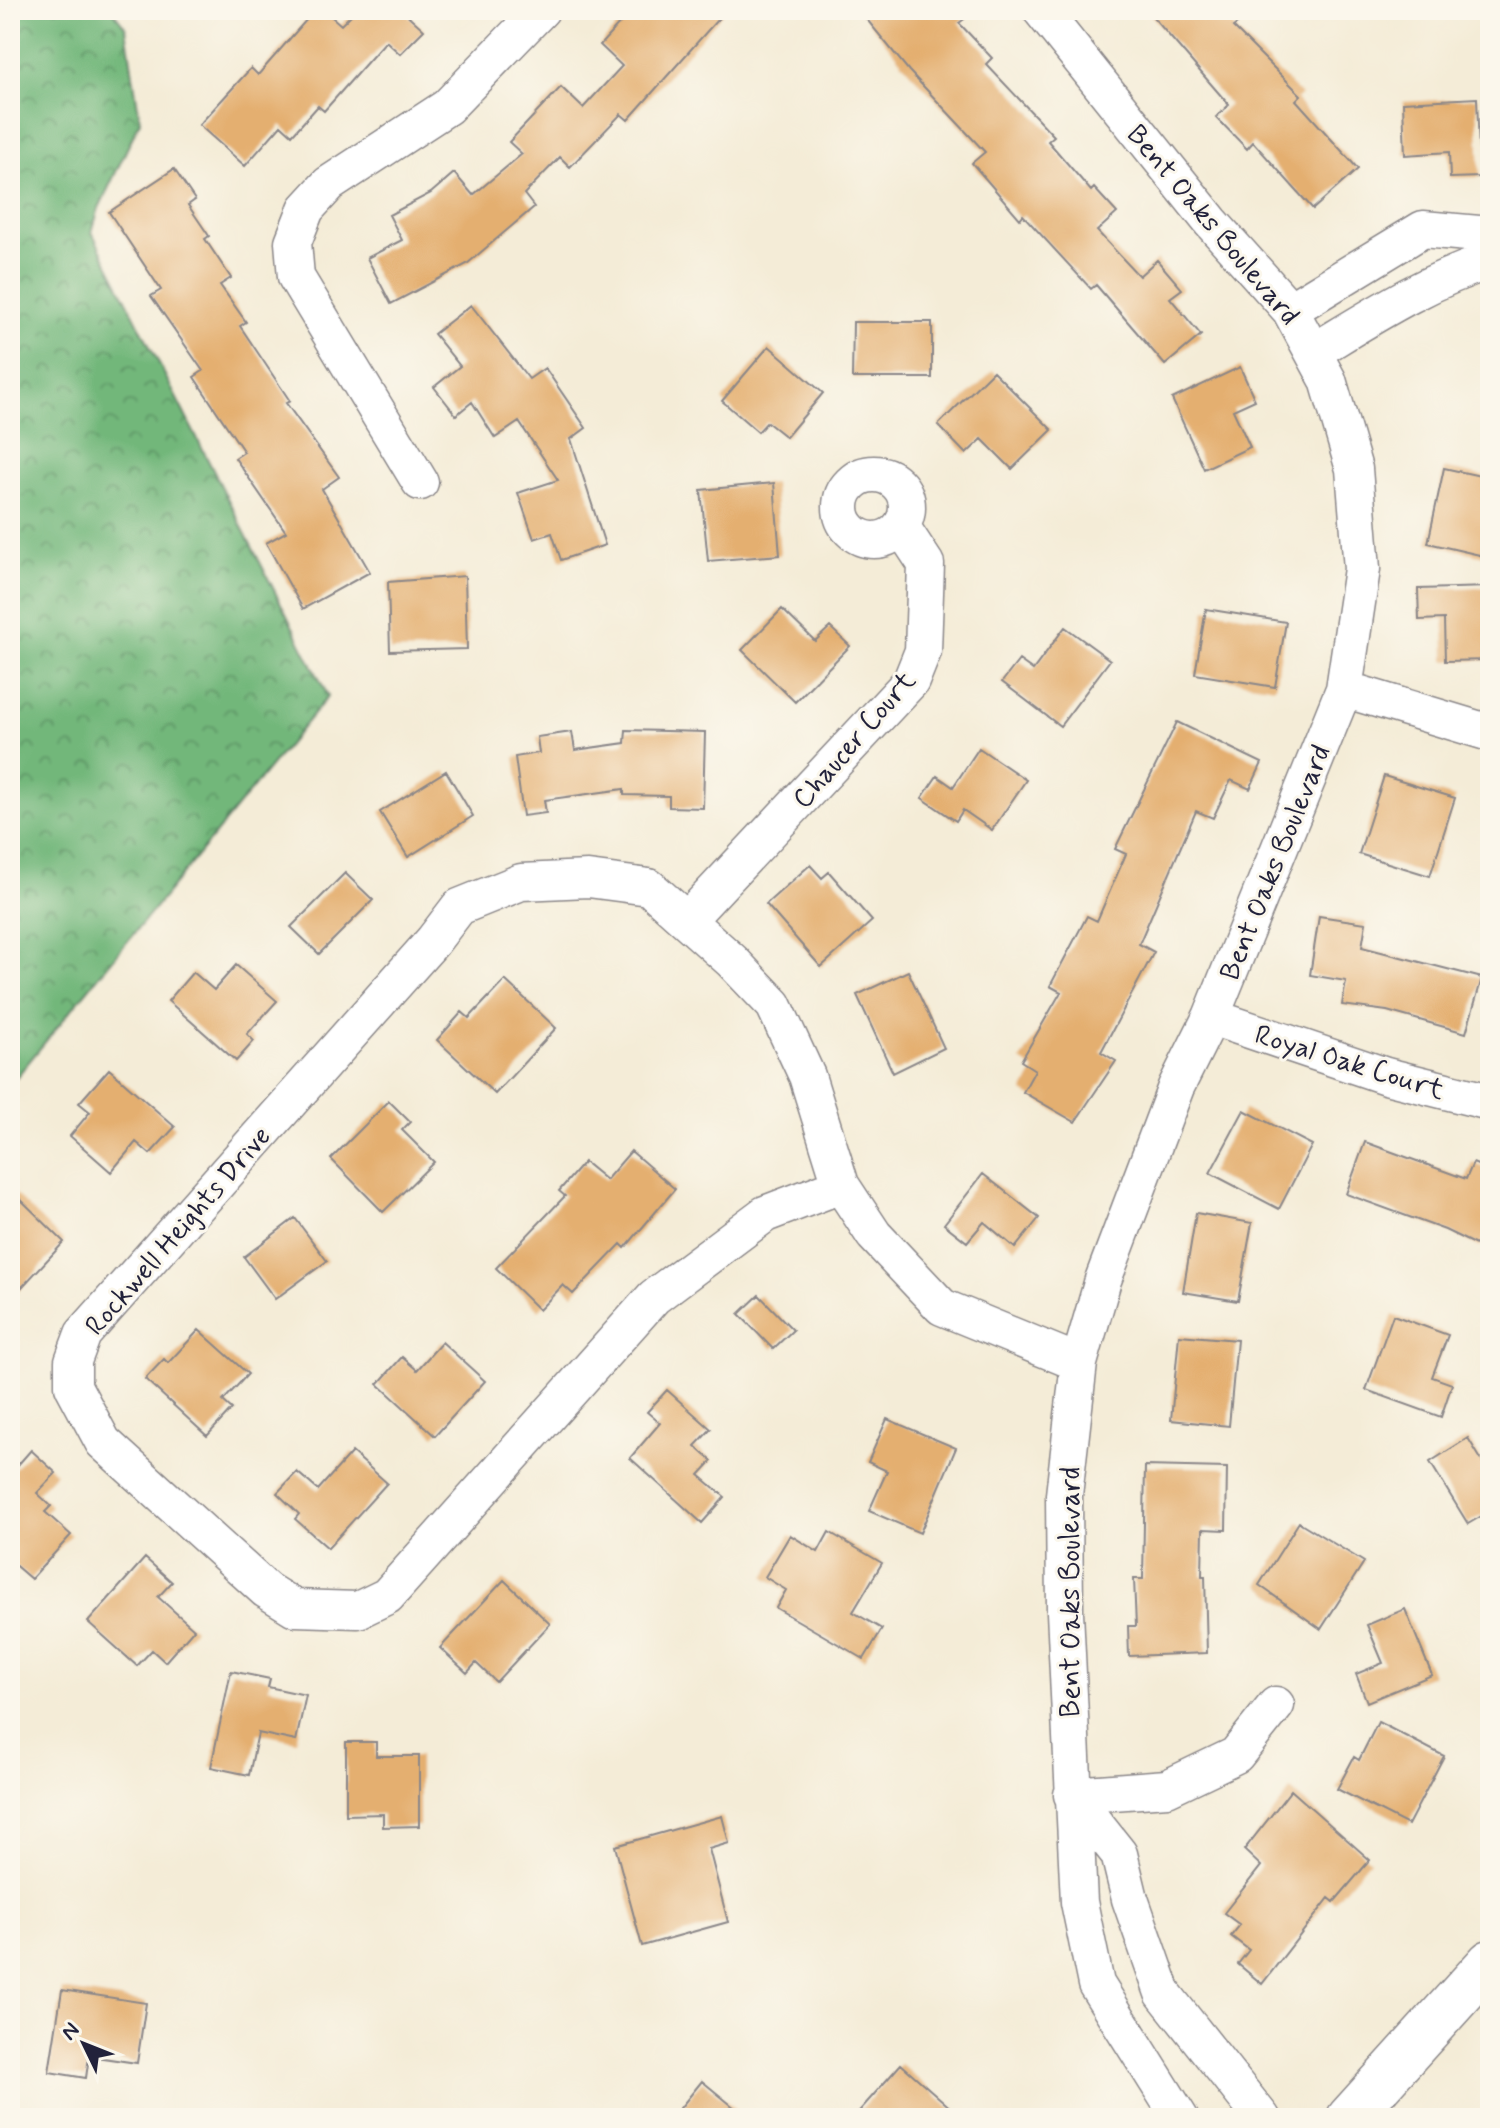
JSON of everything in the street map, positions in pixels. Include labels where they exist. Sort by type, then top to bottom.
[{"type":"main road","points":[[1349,2118],[1490,1962]]},
{"type":"street","points":[[420,482],[296,277],[293,242],[306,209],[329,184],[447,107],[541,10]]},
{"type":"street","name":"Bent Oaks Boulevard","points":[[1041,10],[1211,222],[1290,310],[1328,380],[1354,469],[1362,569],[1344,689],[1211,1017],[1176,1087],[1103,1280],[1079,1363],[1064,1495],[1072,1795],[1079,1902],[1096,1984],[1180,2118]]},
{"type":"street","points":[[1290,310],[1423,229],[1490,235]]},
{"type":"street","points":[[1313,352],[1408,295],[1457,271],[1490,261]]},
{"type":"street","name":"Chaucer Court","points":[[687,920],[911,681],[923,651],[926,564],[901,526]]},
{"type":"street","points":[[1344,689],[1490,733]]},
{"type":"street","name":"Rockwell Heights Drive","points":[[841,1185],[765,1214],[654,1297],[387,1596],[358,1610],[295,1608],[276,1596],[103,1442],[73,1386],[73,1361],[83,1334],[433,941],[459,907],[521,882],[588,879],[649,887],[774,1005],[807,1076],[841,1185],[874,1235],[942,1307],[1079,1363]]},
{"type":"street","name":"Royal Oak Court","points":[[1211,1017],[1386,1076],[1490,1102]]},
{"type":"street","points":[[1072,1795],[1167,1788],[1236,1755],[1276,1705]]},
{"type":"street","points":[[1072,1795],[1119,1854],[1130,1899],[1163,1993],[1262,2118]]},
{"type":"green space","points":[[10,10],[112,10],[126,28],[140,121],[99,208],[92,232],[328,696],[10,1085]]},
{"type":"building","points":[[315,10],[324,10],[341,25],[356,10],[402,10],[424,30],[400,54],[386,41],[324,111],[318,106],[292,135],[281,125],[245,166],[199,125],[251,68],[258,75]]},
{"type":"building","points":[[632,10],[726,10],[628,120],[621,114],[570,167],[560,157],[524,194],[534,207],[467,264],[391,304],[367,258],[402,240],[389,215],[431,193],[454,173],[473,195],[522,154],[509,142],[561,87],[583,108],[622,66],[600,45]]},
{"type":"building","points":[[859,10],[976,10],[959,23],[992,58],[986,64],[1054,136],[1048,141],[1091,191],[1094,188],[1117,213],[1097,231],[1139,276],[1157,260],[1182,289],[1170,298],[1201,335],[1165,365],[1096,285],[1091,289],[1023,215],[1020,219],[972,163],[985,152],[909,71]]},
{"type":"building","points":[[1147,10],[1225,10],[1237,24],[1233,27],[1301,95],[1296,100],[1358,169],[1313,209],[1253,142],[1247,149],[1216,117],[1229,105]]},
{"type":"building","points":[[1477,98],[1480,177],[1450,178],[1449,152],[1405,155],[1403,102]]},
{"type":"building","points":[[174,169],[195,200],[188,205],[209,236],[205,239],[231,278],[220,285],[246,322],[240,326],[290,401],[286,403],[339,477],[322,489],[370,572],[303,609],[266,543],[286,532],[235,458],[244,452],[194,377],[203,371],[151,296],[161,290],[109,212]]},
{"type":"building","points":[[471,305],[529,379],[545,368],[586,428],[571,439],[605,545],[561,560],[552,533],[534,539],[518,493],[558,480],[519,422],[495,438],[472,402],[456,415],[434,387],[460,366],[434,334]]},
{"type":"building","points":[[853,322],[932,322],[932,378],[852,378]]},
{"type":"building","points":[[769,346],[823,393],[786,437],[767,422],[758,432],[722,401]]},
{"type":"building","points":[[1240,367],[1255,400],[1233,410],[1250,447],[1204,469],[1172,399]]},
{"type":"building","points":[[993,371],[1052,430],[1012,469],[982,439],[966,454],[938,425]]},
{"type":"building","points":[[1444,468],[1490,478],[1490,529],[1484,556],[1428,543]]},
{"type":"building","points":[[774,483],[780,555],[708,561],[701,490]]},
{"type":"building","points":[[465,576],[467,649],[390,651],[388,582]]},
{"type":"building","points":[[1490,587],[1490,660],[1445,661],[1444,619],[1419,620],[1418,589]]},
{"type":"building","points":[[782,609],[815,641],[830,627],[850,646],[795,702],[742,650]]},
{"type":"building","points":[[1206,609],[1286,622],[1275,687],[1195,674]]},
{"type":"building","points":[[1065,627],[1110,660],[1060,726],[1002,682],[1019,660],[1033,670]]},
{"type":"building","points":[[1177,722],[1262,763],[1250,789],[1231,780],[1213,818],[1196,811],[1139,944],[1154,952],[1101,1052],[1116,1061],[1075,1122],[1023,1092],[1035,1070],[1021,1061],[1061,992],[1050,986],[1087,916],[1097,921],[1126,854],[1115,849]]},
{"type":"building","points":[[626,730],[705,732],[703,808],[669,807],[669,796],[624,795],[624,789],[544,800],[546,813],[523,816],[515,757],[539,753],[537,737],[572,732],[575,750],[625,743]]},
{"type":"building","points":[[979,748],[1026,780],[992,830],[963,810],[956,821],[922,798],[937,776],[953,787]]},
{"type":"building","points":[[446,771],[473,816],[408,857],[380,812]]},
{"type":"building","points":[[1384,776],[1455,798],[1430,876],[1359,854]]},
{"type":"building","points":[[810,865],[822,878],[829,872],[872,921],[821,967],[766,904]]},
{"type":"building","points":[[345,873],[373,900],[319,954],[291,927]]},
{"type":"building","points":[[1319,916],[1366,923],[1362,947],[1482,978],[1466,1033],[1387,1011],[1342,1005],[1346,981],[1310,975]]},
{"type":"building","points":[[236,965],[277,1001],[247,1034],[254,1041],[236,1061],[168,1001],[193,972],[214,990]]},
{"type":"building","points":[[908,971],[944,1048],[893,1073],[857,995]]},
{"type":"building","points":[[505,980],[556,1028],[495,1094],[437,1040],[462,1012],[469,1018]]},
{"type":"building","points":[[109,1069],[175,1127],[150,1154],[136,1142],[111,1172],[70,1136],[90,1112],[79,1103]]},
{"type":"building","points":[[389,1101],[410,1122],[402,1130],[434,1162],[383,1212],[331,1159]]},
{"type":"building","points":[[1244,1110],[1312,1145],[1279,1209],[1210,1173]]},
{"type":"building","points":[[1365,1142],[1466,1179],[1473,1163],[1490,1170],[1490,1221],[1480,1247],[1445,1230],[1346,1194]]},
{"type":"building","points":[[631,1151],[675,1189],[625,1248],[621,1244],[573,1294],[563,1285],[539,1310],[496,1268],[565,1196],[559,1191],[584,1162],[606,1180]]},
{"type":"building","points":[[983,1174],[1039,1218],[1015,1248],[984,1222],[967,1242],[944,1224]]},
{"type":"building","points":[[10,1189],[64,1242],[10,1300]]},
{"type":"building","points":[[1196,1213],[1252,1223],[1238,1301],[1183,1292]]},
{"type":"building","points":[[295,1218],[327,1261],[275,1299],[244,1257]]},
{"type":"building","points":[[759,1295],[793,1330],[773,1349],[739,1314]]},
{"type":"building","points":[[1393,1315],[1448,1335],[1432,1377],[1452,1384],[1441,1417],[1366,1390]]},
{"type":"building","points":[[199,1330],[248,1374],[223,1401],[232,1409],[207,1436],[145,1379],[164,1359],[168,1363]]},
{"type":"building","points":[[1179,1335],[1237,1340],[1229,1426],[1171,1420]]},
{"type":"building","points":[[442,1342],[485,1381],[435,1436],[378,1384],[402,1357],[417,1370]]},
{"type":"building","points":[[667,1390],[711,1429],[695,1446],[712,1461],[699,1475],[725,1497],[702,1523],[630,1458],[660,1423],[647,1412]]},
{"type":"building","points":[[887,1419],[956,1448],[920,1533],[869,1511],[887,1471],[868,1462]]},
{"type":"building","points":[[1468,1438],[1490,1474],[1490,1511],[1468,1524],[1430,1462]]},
{"type":"building","points":[[31,1450],[56,1473],[37,1493],[51,1506],[45,1512],[71,1535],[31,1579],[10,1561],[10,1474]]},
{"type":"building","points":[[352,1452],[387,1483],[328,1548],[295,1519],[299,1514],[277,1493],[297,1472],[318,1490]]},
{"type":"building","points":[[1145,1466],[1227,1468],[1226,1530],[1203,1529],[1202,1576],[1205,1576],[1207,1653],[1129,1656],[1128,1626],[1136,1626],[1134,1579],[1143,1579]]},
{"type":"building","points":[[1299,1522],[1364,1562],[1321,1629],[1259,1585]]},
{"type":"building","points":[[829,1532],[882,1563],[853,1612],[882,1629],[864,1659],[776,1608],[786,1590],[765,1577],[790,1535],[818,1552]]},
{"type":"building","points":[[145,1558],[172,1582],[158,1597],[194,1629],[165,1662],[152,1650],[137,1666],[88,1622]]},
{"type":"building","points":[[504,1580],[550,1624],[496,1682],[476,1663],[467,1673],[440,1648]]},
{"type":"building","points":[[1405,1609],[1432,1675],[1367,1702],[1356,1674],[1383,1663],[1367,1625]]},
{"type":"building","points":[[231,1671],[270,1679],[268,1687],[306,1695],[296,1741],[258,1733],[249,1775],[211,1767]]},
{"type":"building","points":[[1378,1722],[1444,1756],[1408,1825],[1337,1789],[1354,1757],[1359,1760]]},
{"type":"building","points":[[346,1742],[376,1742],[376,1756],[419,1756],[419,1826],[383,1827],[383,1814],[346,1815]]},
{"type":"building","points":[[1291,1790],[1370,1860],[1334,1902],[1329,1898],[1262,1984],[1238,1964],[1249,1950],[1231,1936],[1240,1925],[1224,1913],[1261,1866],[1244,1850]]},
{"type":"building","points":[[722,1816],[729,1843],[709,1849],[728,1922],[642,1946],[615,1846]]},
{"type":"building","points":[[62,1990],[146,2003],[137,2063],[89,2056],[86,2078],[49,2072]]},
{"type":"building","points":[[901,2064],[962,2118],[853,2118]]},
{"type":"building","points":[[702,2081],[747,2118],[672,2118]]}]
